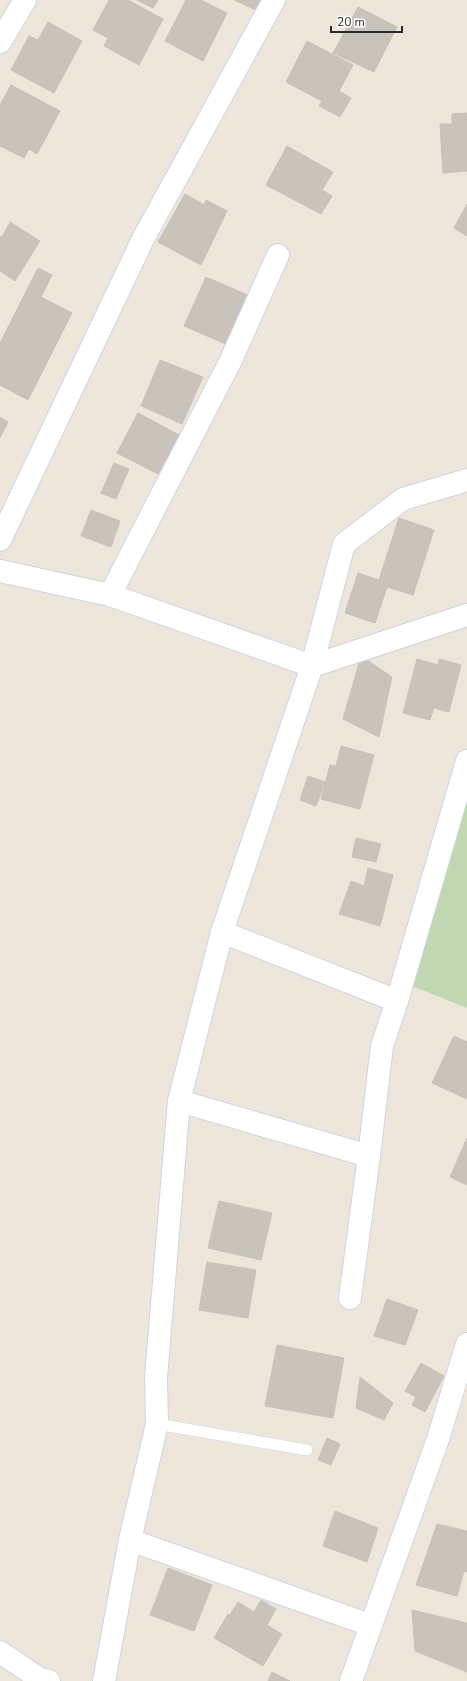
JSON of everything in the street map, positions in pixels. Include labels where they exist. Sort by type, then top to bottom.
[{"type":"street","points":[[0,42],[25,0]]},
{"type":"street","points":[[0,540],[143,239],[274,0]]},
{"type":"street","points":[[110,595],[230,362],[278,255]]},
{"type":"street","points":[[104,1681],[130,1540],[156,1424],[156,1378],[179,1101],[222,932],[312,666],[344,544],[403,499],[467,480]]},
{"type":"street","points":[[0,571],[110,595],[312,666],[467,615]]},
{"type":"street","points":[[350,1298],[382,1046],[397,1001],[467,761]]},
{"type":"street","points":[[222,932],[397,1001]]},
{"type":"street","points":[[179,1101],[369,1156]]},
{"type":"street","points":[[351,1681],[438,1439],[467,1344]]},
{"type":"street","points":[[130,1540],[370,1625]]},
{"type":"street","points":[[0,1652],[40,1679],[49,1681]]},
{"type":"lane","points":[[156,1424],[307,1450]]},
{"type":"green space","points":[[467,784],[467,1008],[407,984]]},
{"type":"building","points":[[109,0],[128,0],[163,19],[139,65],[104,46],[108,38],[93,30]]},
{"type":"building","points":[[137,0],[158,0],[153,8]]},
{"type":"building","points":[[186,0],[201,0],[227,13],[203,61],[165,41]]},
{"type":"building","points":[[234,0],[271,0],[265,14]]},
{"type":"building","points":[[358,7],[397,27],[374,72],[333,53]]},
{"type":"building","points":[[48,22],[82,41],[54,93],[11,70],[29,36],[38,40]]},
{"type":"building","points":[[307,41],[353,65],[339,91],[351,98],[340,117],[319,106],[322,101],[286,82]]},
{"type":"building","points":[[11,85],[60,111],[37,154],[29,149],[24,158],[0,146],[0,105]]},
{"type":"building","points":[[467,113],[467,171],[443,173],[440,124],[452,124],[452,114]]},
{"type":"building","points":[[287,146],[333,172],[322,190],[332,196],[321,214],[266,185]]},
{"type":"building","points":[[185,194],[204,205],[206,200],[227,211],[201,265],[158,242]]},
{"type":"building","points":[[467,204],[467,236],[454,228]]},
{"type":"building","points":[[10,222],[40,241],[15,281],[0,271],[0,236],[2,237]]},
{"type":"building","points":[[38,268],[52,275],[41,297],[72,313],[28,400],[0,385],[0,343]]},
{"type":"building","points":[[206,277],[250,296],[228,345],[184,326]]},
{"type":"building","points":[[160,360],[203,377],[182,424],[141,406]]},
{"type":"building","points":[[138,413],[179,435],[158,474],[117,453]]},
{"type":"building","points":[[0,417],[8,422],[0,438]]},
{"type":"building","points":[[114,463],[129,469],[116,499],[101,493]]},
{"type":"building","points":[[91,510],[120,521],[111,547],[81,536]]},
{"type":"building","points":[[399,518],[434,530],[413,595],[387,587],[375,623],[345,613],[358,573],[379,580]]},
{"type":"building","points":[[361,656],[392,677],[379,737],[343,719]]},
{"type":"building","points":[[417,659],[438,665],[439,659],[461,665],[449,712],[434,708],[430,720],[403,713]]},
{"type":"building","points":[[341,746],[374,755],[360,809],[321,799],[330,765],[336,766]]},
{"type":"building","points":[[308,776],[325,782],[316,806],[300,800]]},
{"type":"building","points":[[356,838],[381,844],[376,862],[352,857]]},
{"type":"building","points":[[368,868],[393,875],[380,926],[339,914],[351,881],[364,886]]},
{"type":"building","points":[[454,1036],[467,1042],[467,1099],[432,1083]]},
{"type":"building","points":[[467,1138],[467,1185],[450,1177]]},
{"type":"building","points":[[219,1201],[272,1213],[261,1260],[208,1248]]},
{"type":"building","points":[[207,1262],[256,1270],[248,1318],[199,1310]]},
{"type":"building","points":[[387,1299],[418,1310],[405,1345],[374,1336]]},
{"type":"building","points":[[277,1345],[344,1358],[333,1418],[265,1406]]},
{"type":"building","points":[[421,1363],[444,1376],[425,1412],[412,1405],[416,1397],[405,1391]]},
{"type":"building","points":[[360,1377],[393,1403],[384,1420],[356,1408]]},
{"type":"building","points":[[327,1438],[340,1444],[331,1465],[318,1460]]},
{"type":"building","points":[[335,1511],[378,1528],[367,1562],[323,1546]]},
{"type":"building","points":[[437,1524],[467,1531],[467,1572],[464,1571],[457,1596],[416,1585]]},
{"type":"building","points":[[168,1568],[212,1585],[194,1631],[150,1615]]},
{"type":"building","points":[[261,1600],[276,1609],[267,1625],[282,1634],[263,1666],[214,1638],[228,1614],[230,1615],[238,1602],[254,1612]]},
{"type":"building","points":[[412,1610],[467,1623],[467,1672],[415,1651]]},
{"type":"building","points":[[272,1672],[290,1681],[268,1681]]}]
